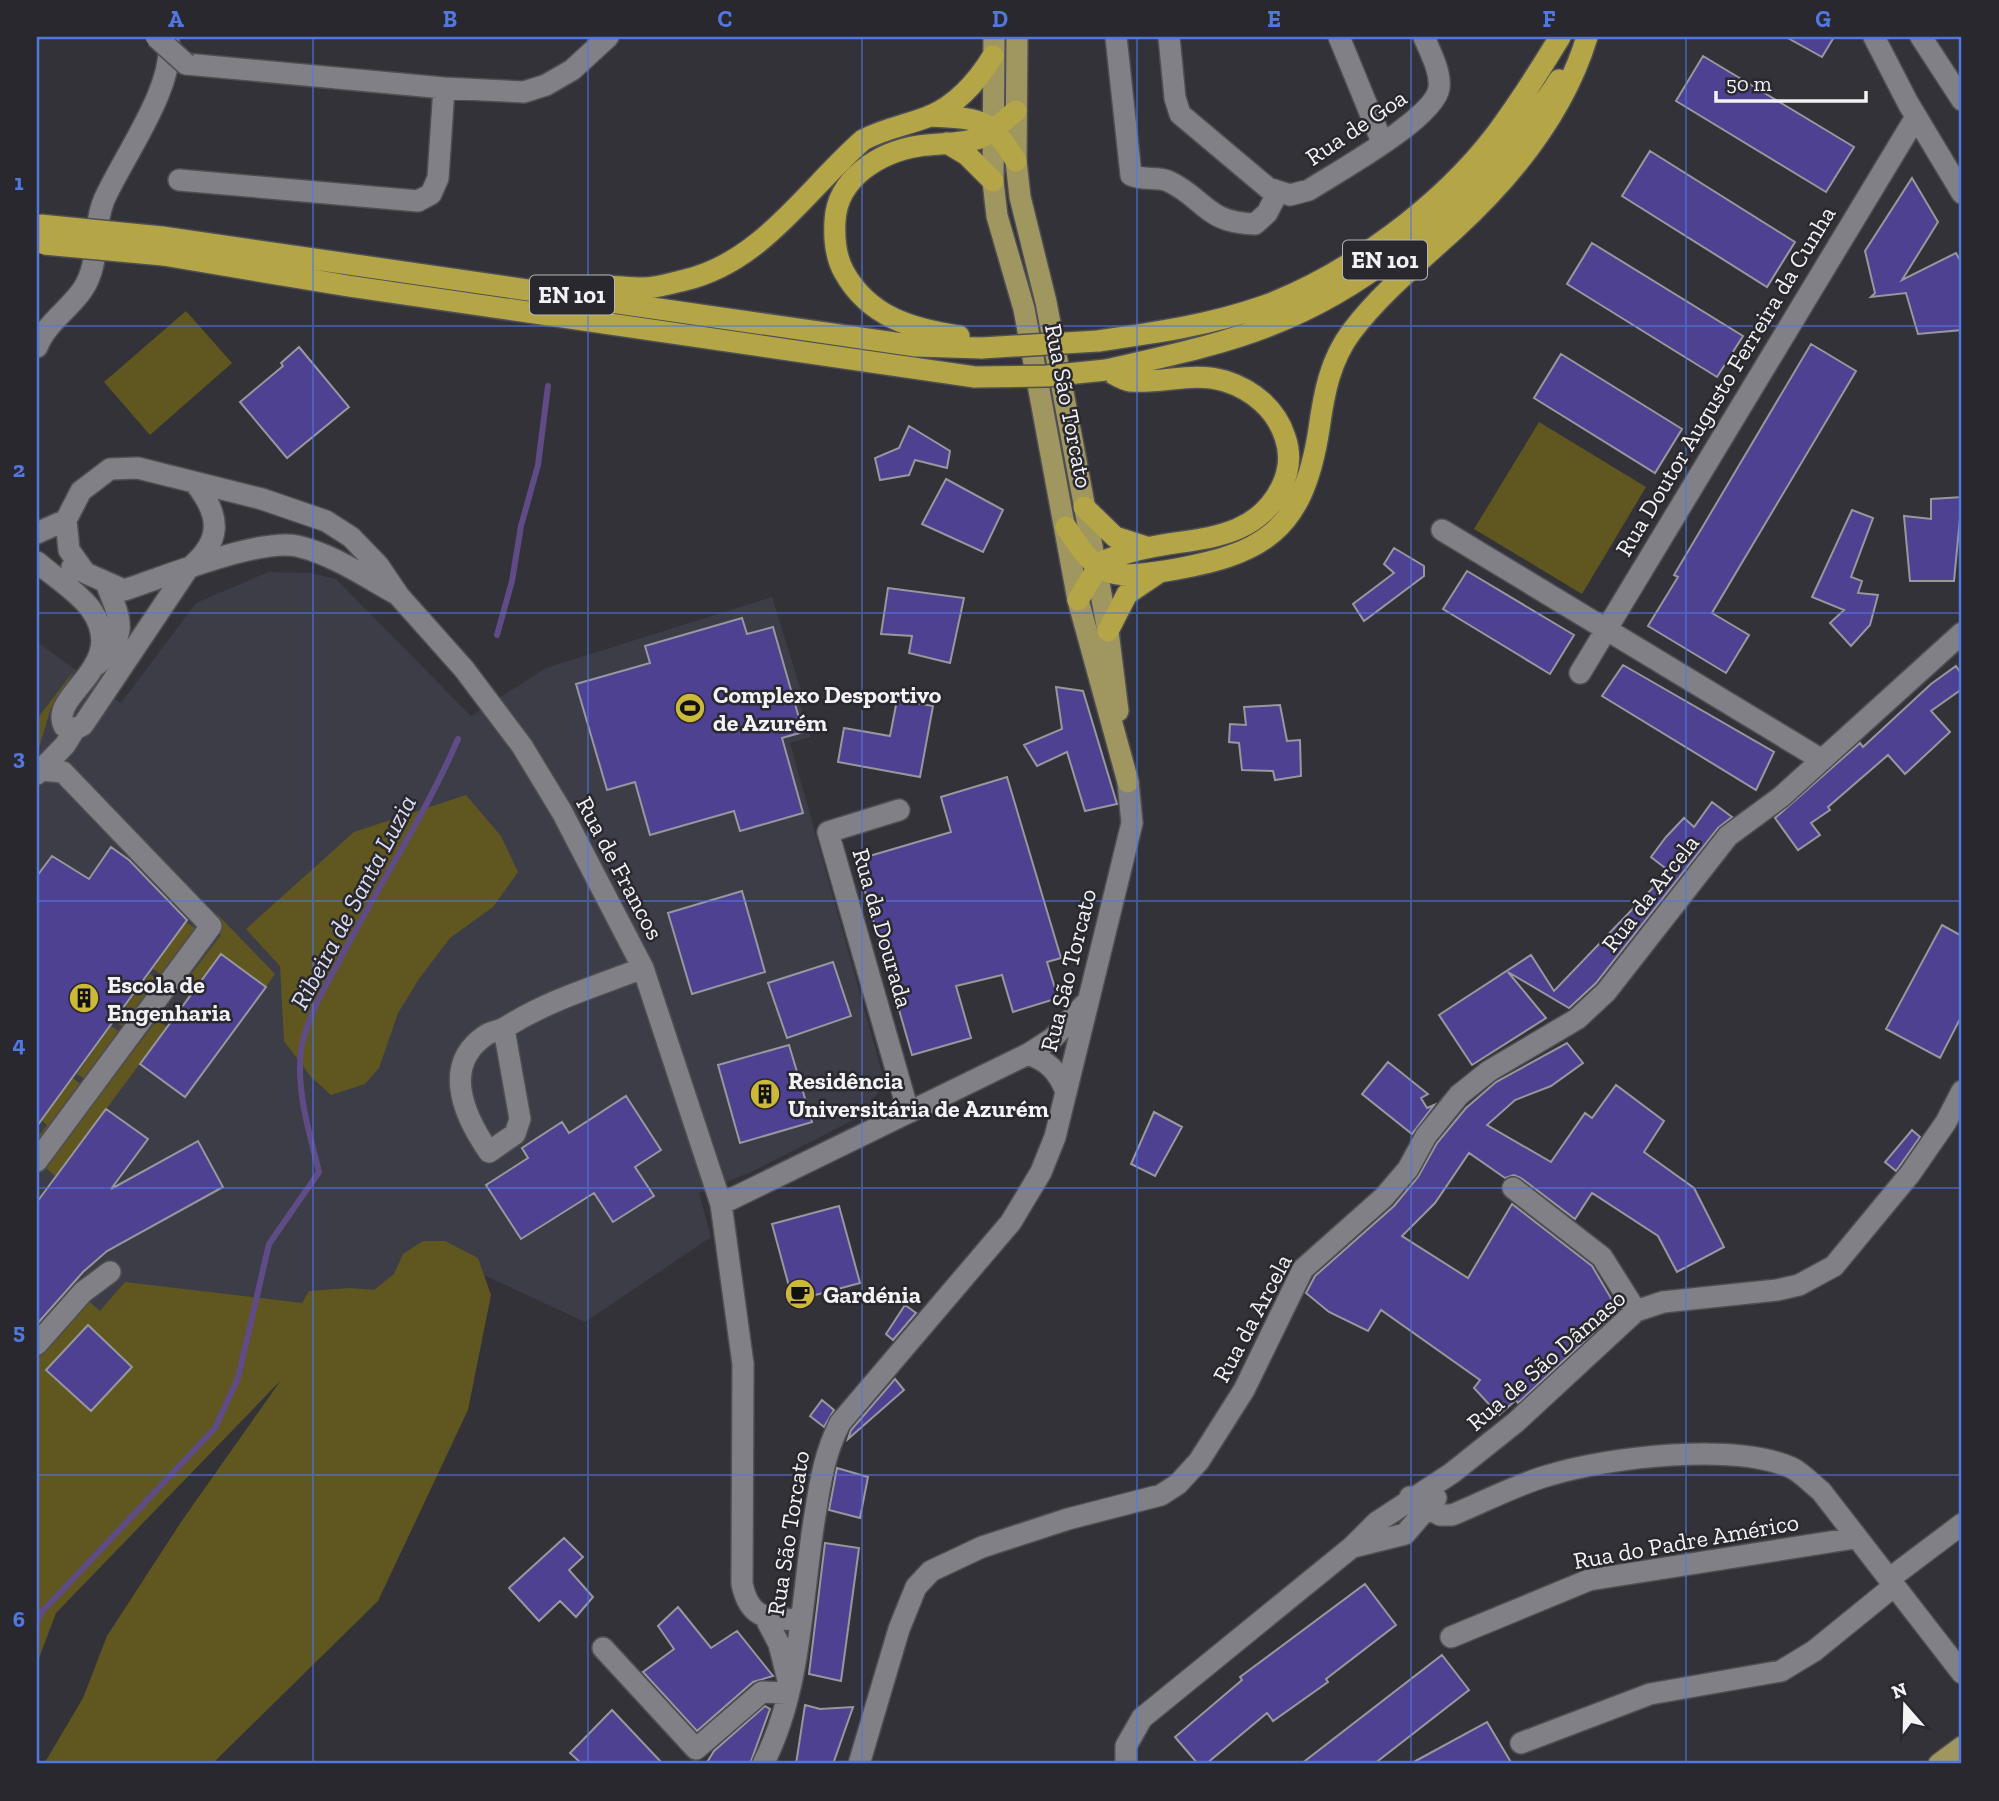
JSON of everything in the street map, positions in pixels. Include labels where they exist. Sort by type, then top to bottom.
[{"type":"highway","name":"EN 101","points":[[39,234],[163,246],[567,295],[916,346],[982,348],[1098,341],[1186,328],[1264,306],[1345,268],[1421,210],[1462,173],[1495,135],[1560,37]]},
{"type":"highway","points":[[1066,527],[1095,567],[1112,575],[1201,565],[1244,551],[1266,540],[1285,521],[1306,485],[1315,454],[1324,390],[1341,348],[1366,313],[1473,212],[1522,156],[1554,113],[1585,37]]},
{"type":"highway","name":"EN 101","points":[[163,246],[361,288],[975,377],[1048,376],[1106,370],[1191,351],[1272,325],[1356,282],[1433,225],[1478,181],[1554,88],[1585,37]]},
{"type":"highway","points":[[567,295],[595,284],[645,288],[688,279],[725,265],[769,235],[863,140],[882,129],[929,116],[969,90],[994,47]]},
{"type":"highway","points":[[982,348],[972,338],[921,330],[888,318],[860,296],[843,270],[834,242],[836,206],[854,175],[879,159],[916,146],[983,136],[1016,111]]},
{"type":"highway","points":[[929,116],[976,119],[993,129],[1016,161]]},
{"type":"highway","points":[[947,143],[967,155],[993,181]]},
{"type":"highway","points":[[1077,600],[1095,567],[1108,559],[1148,548],[1202,541],[1253,522],[1266,510],[1283,484],[1287,472],[1288,446],[1269,408],[1227,382],[1187,376],[1128,381],[1106,370]]},
{"type":"highway","points":[[1084,507],[1115,537],[1148,548]]},
{"type":"highway","points":[[1108,631],[1127,594],[1160,571]]},
{"type":"main road","name":"Rua São Torcato","points":[[1017,37],[1016,161],[1023,220],[1046,302],[1108,631],[1128,782]]},
{"type":"main road","name":"Rua São Torcato","points":[[994,47],[993,181],[997,216],[1024,309],[1066,527],[1077,600],[1128,782]]},
{"type":"main road","points":[[1939,1764],[1962,1746]]},
{"type":"street","points":[[156,37],[187,64],[444,88],[524,92],[546,85],[572,70],[608,37]]},
{"type":"street","points":[[37,347],[59,314],[83,289],[94,266],[105,199],[151,110],[167,66],[168,37]]},
{"type":"street","points":[[1116,37],[1131,176],[1139,179],[1165,179],[1208,212],[1232,223],[1255,224],[1267,213],[1278,192],[1180,114],[1175,98],[1169,37]]},
{"type":"street","points":[[1339,37],[1382,142]]},
{"type":"street","name":"Rua de Goa","points":[[1278,192],[1290,195],[1309,190],[1420,118],[1436,102],[1440,86],[1437,70],[1424,37]]},
{"type":"street","points":[[1874,37],[1916,117],[1962,193]]},
{"type":"street","points":[[1921,37],[1962,100]]},
{"type":"street","points":[[179,180],[418,201],[431,194],[438,178],[444,88]]},
{"type":"street","name":"Rua Doutor Augusto Ferreira da Cunha","points":[[1580,673],[1916,117]]},
{"type":"street","name":"Rua de Francos","points":[[66,520],[80,491],[110,469],[138,468],[262,499],[326,521],[351,537],[378,565],[400,596],[464,669],[522,746],[598,878],[643,968],[720,1203],[743,1364],[742,1584],[751,1607],[766,1619]]},
{"type":"street","name":"Rua de Francos","points":[[187,570],[204,557],[212,542],[215,523],[211,503],[195,483]]},
{"type":"street","points":[[37,533],[66,520],[69,550],[84,571]]},
{"type":"street","points":[[1443,530],[1822,760]]},
{"type":"street","name":"Rua de Francos","points":[[37,560],[84,571],[124,590],[262,547],[294,546],[320,553],[400,596]]},
{"type":"street","points":[[37,560],[89,608],[101,633],[98,664]]},
{"type":"street","points":[[37,1161],[211,926],[63,772],[38,772],[50,735],[67,724],[83,725],[187,570]]},
{"type":"street","points":[[67,724],[62,708],[116,646],[122,622],[106,583]]},
{"type":"street","name":"Rua da Arcela","points":[[859,1764],[899,1629],[916,1587],[931,1571],[948,1560],[982,1547],[1068,1519],[1161,1495],[1178,1484],[1199,1461],[1244,1390],[1303,1269],[1384,1196],[1408,1169],[1426,1136],[1458,1096],[1489,1071],[1577,1019],[1606,992],[1728,836],[1781,797],[1962,634]]},
{"type":"street","name":"Rua São Torcato","points":[[763,1764],[777,1737],[788,1689],[796,1668],[799,1620],[829,1444],[840,1423],[1011,1222],[1028,1198],[1055,1137],[1132,823],[1128,782]]},
{"type":"street","name":"Rua da Dourada","points":[[899,810],[828,832],[908,1111]]},
{"type":"street","points":[[504,1028],[520,1119],[515,1135],[489,1152],[467,1115],[460,1075],[464,1059],[477,1043],[488,1033],[504,1028],[523,1014],[570,993],[643,968]]},
{"type":"street","points":[[720,1203],[1028,1054],[1053,1038],[1087,1002]]},
{"type":"street","name":"Rua São Torcato","points":[[1028,1054],[1041,1059],[1058,1073],[1065,1089]]},
{"type":"street","name":"Rua de São Dâmaso","points":[[1126,1764],[1126,1746],[1142,1718],[1352,1547],[1377,1522],[1410,1497],[1452,1473],[1516,1422],[1636,1311],[1663,1301],[1777,1290],[1798,1285],[1834,1265],[1910,1174],[1946,1122],[1962,1091]]},
{"type":"street","points":[[1513,1188],[1602,1258],[1636,1311]]},
{"type":"street","points":[[37,1344],[83,1292],[110,1272]]},
{"type":"street","points":[[1410,1497],[1440,1515],[1452,1515],[1549,1475],[1610,1461],[1672,1456],[1758,1457],[1794,1469],[1821,1492],[1962,1673]]},
{"type":"street","name":"Rua de São Dâmaso","points":[[1352,1547],[1405,1534],[1430,1508],[1452,1473]]},
{"type":"street","points":[[1521,1743],[1650,1695],[1781,1671],[1814,1651],[1962,1524]]},
{"type":"street","name":"Rua do Padre Américo","points":[[1451,1637],[1589,1580],[1855,1538]]},
{"type":"street","points":[[766,1619],[799,1620]]},
{"type":"street","name":"Rua São Torcato","points":[[766,1619],[779,1644],[788,1689]]},
{"type":"street","points":[[603,1648],[696,1749],[762,1692],[788,1689]]},
{"type":"shaded area","points":[[186,311],[232,363],[150,435],[104,382]]},
{"type":"shaded area","points":[[1539,422],[1646,487],[1582,594],[1474,529]]},
{"type":"shaded area","points":[[268,572],[310,573],[336,579],[471,716],[546,668],[772,597],[804,700],[799,702],[811,737],[790,743],[883,1076],[882,1087],[861,1116],[751,1172],[699,1193],[711,1237],[585,1322],[475,1271],[281,1380],[56,1613],[37,1664],[37,642],[121,703],[196,603]]},
{"type":"shaded area","points":[[76,668],[51,708],[37,754],[37,719]]},
{"type":"shaded area","points":[[466,795],[501,836],[518,872],[493,907],[450,938],[419,979],[398,1013],[379,1068],[365,1084],[331,1095],[311,1077],[284,1041],[280,966],[246,929],[354,832]]},
{"type":"shaded area","points":[[217,914],[275,974],[266,987],[189,997],[179,990],[221,935],[211,918]]},
{"type":"shaded area","points":[[186,922],[198,930],[163,976],[153,969]]},
{"type":"shaded area","points":[[150,974],[159,981],[124,1027],[114,1022]]},
{"type":"shaded area","points":[[157,1020],[167,1027],[56,1177],[45,1167]]},
{"type":"shaded area","points":[[111,1026],[121,1033],[86,1080],[77,1074]]},
{"type":"shaded area","points":[[73,1078],[83,1086],[37,1148],[37,1138],[47,1125],[41,1120]]},
{"type":"shaded area","points":[[423,1241],[445,1241],[478,1258],[491,1295],[468,1410],[378,1601],[212,1764],[44,1764],[83,1698],[107,1636],[181,1522],[281,1380],[56,1613],[37,1663],[37,1361],[46,1344],[85,1298],[100,1311],[125,1282],[302,1303],[309,1291],[350,1288],[374,1290],[394,1274],[403,1254]]},
{"type":"building","points":[[1786,37],[1834,37],[1822,57]]},
{"type":"building","points":[[1703,56],[1854,147],[1826,192],[1676,101]]},
{"type":"building","points":[[1650,151],[1795,242],[1767,287],[1622,196]]},
{"type":"building","points":[[1912,178],[1938,222],[1902,280],[1956,253],[1962,264],[1962,330],[1918,334],[1906,293],[1871,297],[1875,293],[1865,251]]},
{"type":"building","points":[[1592,243],[1743,336],[1717,377],[1567,284]]},
{"type":"building","points":[[1811,344],[1856,371],[1712,613],[1749,635],[1726,673],[1648,626],[1678,577],[1674,575]]},
{"type":"building","points":[[299,347],[349,407],[287,458],[240,402],[283,366],[281,363]]},
{"type":"building","points":[[1561,354],[1682,429],[1655,473],[1534,398]]},
{"type":"building","points":[[909,426],[950,451],[947,468],[915,460],[909,475],[880,480],[875,458],[899,448]]},
{"type":"building","points":[[946,479],[1003,510],[983,552],[922,524]]},
{"type":"building","points":[[1962,497],[1954,581],[1910,581],[1904,516],[1931,519],[1931,499]]},
{"type":"building","points":[[1852,510],[1873,518],[1851,577],[1862,581],[1858,593],[1878,595],[1870,625],[1851,646],[1830,623],[1844,610],[1812,597]]},
{"type":"building","points":[[1394,548],[1424,566],[1424,576],[1364,621],[1353,604],[1394,573],[1384,564]]},
{"type":"building","points":[[1467,571],[1574,635],[1550,674],[1443,609]]},
{"type":"building","points":[[888,588],[964,598],[950,663],[909,653],[912,636],[881,634]]},
{"type":"building","name":"Complexo Desportivo de Azurém","points":[[742,618],[747,634],[773,627],[803,732],[782,738],[803,813],[740,831],[734,811],[650,835],[635,782],[607,790],[576,684],[650,663],[645,646]]},
{"type":"building","points":[[1623,665],[1774,752],[1756,790],[1602,696]]},
{"type":"building","points":[[1956,666],[1962,675],[1962,689],[1931,711],[1950,732],[1905,774],[1888,755],[1828,807],[1830,810],[1811,823],[1820,835],[1798,850],[1775,818],[1860,743],[1863,747],[1931,684]]},
{"type":"building","points":[[1056,687],[1083,691],[1117,804],[1085,811],[1067,752],[1037,766],[1024,745],[1062,729]]},
{"type":"building","points":[[897,700],[933,706],[920,777],[838,762],[844,728],[890,736]]},
{"type":"building","points":[[1280,705],[1287,741],[1300,740],[1301,776],[1275,780],[1273,771],[1242,770],[1239,743],[1229,742],[1230,724],[1246,725],[1244,707]]},
{"type":"building","points":[[1007,777],[1061,958],[1047,962],[1058,998],[1013,1012],[1002,975],[956,986],[971,1038],[912,1055],[856,860],[951,832],[941,797]]},
{"type":"building","points":[[1712,802],[1732,817],[1718,828],[1596,983],[1569,1008],[1508,972],[1546,1018],[1472,1065],[1439,1015],[1531,955],[1554,991],[1669,871],[1651,857],[1666,837],[1684,818],[1694,827]]},
{"type":"building","name":"Escola de Engenharia","points":[[111,847],[129,860],[187,920],[37,1126],[37,876],[52,856],[89,879]]},
{"type":"building","points":[[742,891],[765,972],[692,994],[668,913]]},
{"type":"building","points":[[1942,925],[1962,936],[1962,1015],[1940,1058],[1886,1029]]},
{"type":"building","points":[[221,954],[266,987],[185,1097],[140,1064]]},
{"type":"building","name":"Residência Universitária de Azurém","points":[[833,962],[851,1016],[787,1038],[768,983]]},
{"type":"building","points":[[1567,1043],[1583,1063],[1551,1086],[1515,1100],[1487,1125],[1551,1162],[1585,1113],[1592,1118],[1616,1085],[1664,1121],[1644,1152],[1694,1188],[1724,1247],[1677,1272],[1658,1236],[1592,1193],[1575,1219],[1521,1178],[1514,1175],[1505,1178],[1469,1153],[1435,1203],[1402,1236],[1468,1278],[1512,1204],[1592,1266],[1618,1310],[1518,1403],[1516,1400],[1499,1415],[1474,1388],[1480,1380],[1381,1310],[1368,1331],[1329,1312],[1306,1293],[1315,1276],[1394,1206],[1418,1177],[1437,1143],[1466,1108],[1496,1082]]},
{"type":"building","name":"Residência Universitária de Azurém","points":[[789,1045],[812,1122],[740,1143],[718,1065]]},
{"type":"building","points":[[1388,1062],[1428,1094],[1421,1098],[1427,1108],[1434,1105],[1412,1134],[1362,1094]]},
{"type":"building","points":[[626,1096],[661,1150],[635,1167],[654,1196],[613,1222],[594,1193],[521,1239],[486,1185],[528,1158],[522,1148],[562,1122],[569,1133]]},
{"type":"building","points":[[106,1109],[148,1139],[111,1189],[198,1141],[223,1187],[107,1251],[83,1272],[37,1324],[37,1202]]},
{"type":"building","points":[[1154,1112],[1182,1127],[1155,1176],[1131,1164]]},
{"type":"building","points":[[1912,1130],[1920,1137],[1896,1171],[1885,1162]]},
{"type":"building","points":[[839,1206],[860,1283],[793,1301],[772,1224]]},
{"type":"building","points":[[905,1305],[916,1313],[893,1340],[886,1334]]},
{"type":"building","points":[[88,1325],[132,1367],[91,1411],[46,1370]]},
{"type":"building","points":[[895,1379],[904,1390],[848,1439],[851,1430]]},
{"type":"building","points":[[822,1400],[834,1410],[824,1427],[810,1416]]},
{"type":"building","points":[[837,1468],[868,1477],[860,1518],[829,1510]]},
{"type":"building","points":[[564,1538],[583,1557],[569,1570],[593,1597],[576,1617],[560,1601],[539,1621],[509,1588]]},
{"type":"building","points":[[825,1543],[859,1548],[841,1681],[809,1674]]},
{"type":"building","points":[[1365,1584],[1396,1625],[1326,1679],[1328,1682],[1273,1721],[1267,1713],[1206,1764],[1198,1764],[1175,1737],[1242,1680],[1240,1677]]},
{"type":"building","points":[[678,1607],[711,1648],[737,1631],[773,1676],[753,1682],[697,1731],[643,1672],[674,1649],[658,1626]]},
{"type":"building","points":[[1442,1655],[1469,1690],[1374,1764],[1301,1764]]},
{"type":"building","points":[[805,1705],[820,1709],[853,1707],[833,1764],[796,1764]]},
{"type":"building","points":[[765,1706],[770,1709],[750,1764],[706,1764],[714,1751]]},
{"type":"building","points":[[612,1710],[663,1764],[582,1764],[570,1753]]},
{"type":"building","points":[[1487,1722],[1512,1764],[1410,1764]]},
{"type":"waterway","name":"Ribeira de Santa Luzia","points":[[497,635],[512,581],[521,526],[538,465],[548,386]]},
{"type":"waterway","name":"Ribeira de Santa Luzia","points":[[37,1623],[40,1614],[215,1428],[238,1378],[269,1244],[319,1172],[300,1082],[301,1051],[307,1026],[357,927],[432,794],[458,739]]},
{"type":"place","name":"Complexo Desportivo de Azurém","points":[[690,708]]},
{"type":"place","name":"Escola de Engenharia","points":[[84,998]]},
{"type":"place","name":"Residência Universitária de Azurém","points":[[765,1094]]},
{"type":"place","name":"Gardénia","points":[[800,1294]]}]
